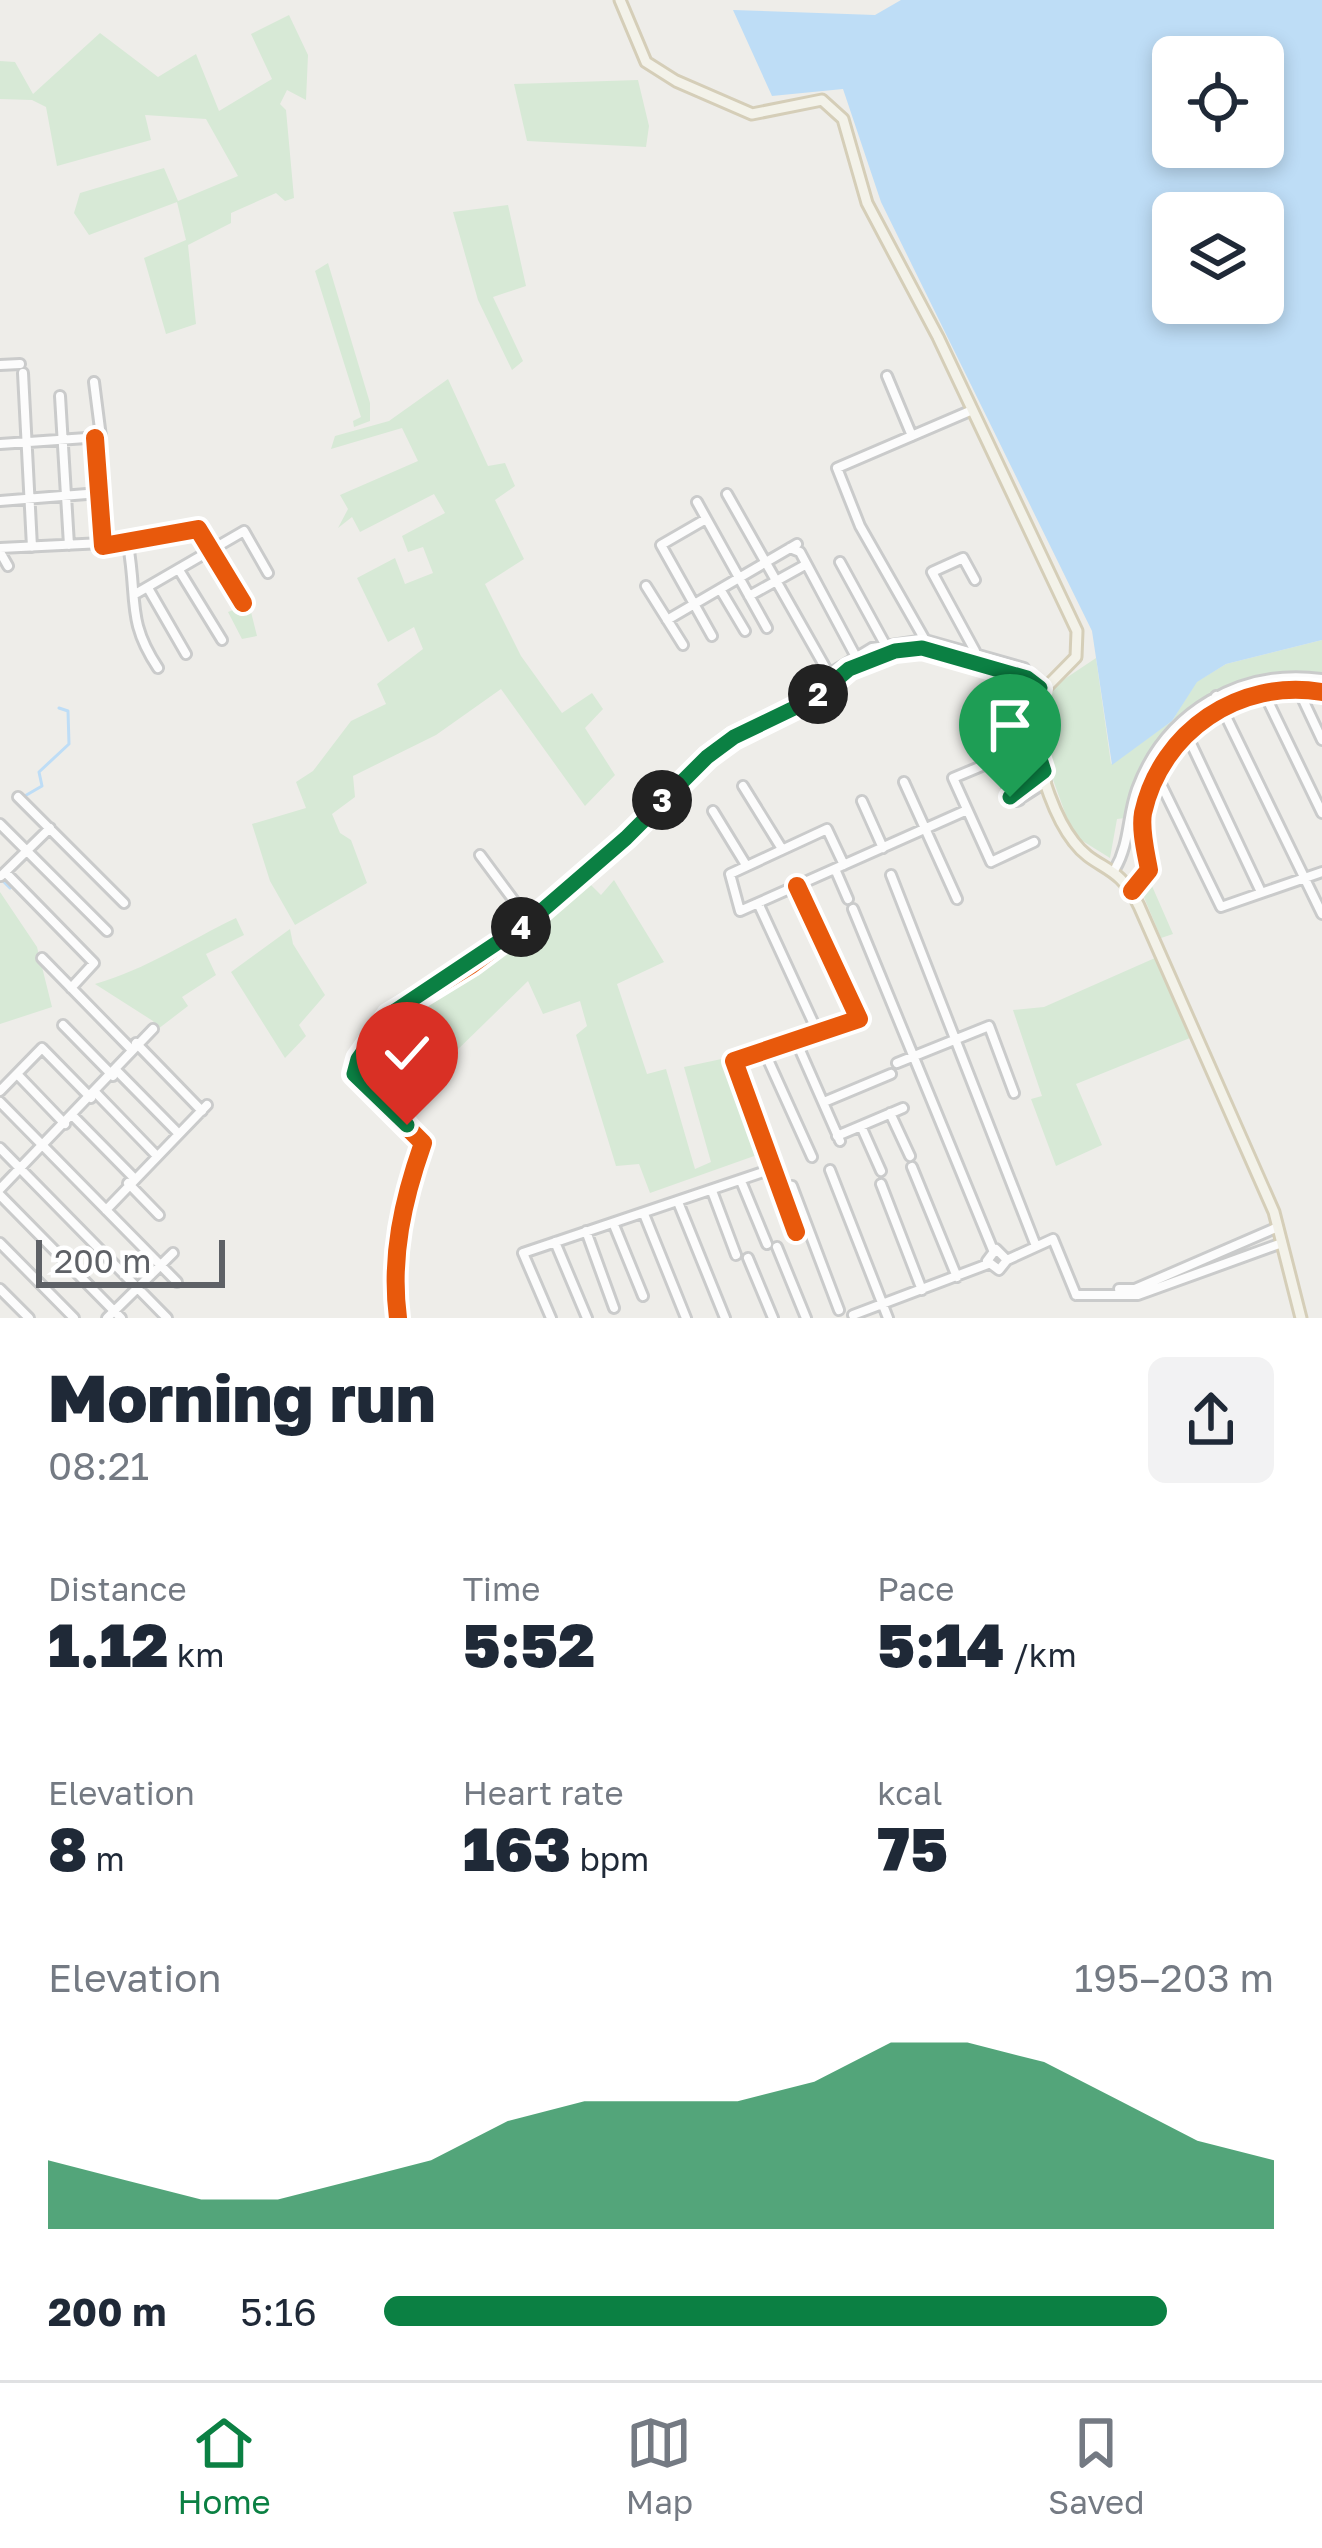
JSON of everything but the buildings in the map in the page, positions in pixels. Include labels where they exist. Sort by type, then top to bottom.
[{"type":"main road","points":[[620,0],[646,62],[676,81],[752,114],[822,100],[843,118],[867,202],[938,337],[1076,631],[1076,657],[1036,686],[1024,710],[1046,776],[1074,844],[1115,869],[1132,892],[1230,1104],[1278,1227],[1301,1318]]},
{"type":"street","points":[[0,365],[21,368],[32,547]]},
{"type":"street","points":[[887,376],[912,436]]},
{"type":"street","points":[[0,444],[101,437],[94,382]]},
{"type":"street","points":[[60,396],[70,545]]},
{"type":"street","points":[[925,640],[860,526],[837,468],[970,411]]},
{"type":"street","points":[[95,438],[103,543]]},
{"type":"street","points":[[0,501],[99,493]]},
{"type":"street","points":[[727,494],[829,674],[855,655],[925,640],[1028,670],[1036,686]]},
{"type":"street","points":[[697,502],[767,628]]},
{"type":"street","points":[[706,520],[661,545],[712,636]]},
{"type":"street","points":[[8,566],[0,550],[128,545],[198,529],[243,603]]},
{"type":"street","points":[[137,593],[244,531],[268,573]]},
{"type":"street","points":[[128,545],[137,593],[136,634],[158,668]]},
{"type":"street","points":[[667,620],[793,546],[800,551],[855,655]]},
{"type":"street","points":[[975,580],[963,558],[932,572],[975,652]]},
{"type":"street","points":[[840,562],[886,646]]},
{"type":"street","points":[[749,596],[805,566]]},
{"type":"street","points":[[179,570],[222,640]]},
{"type":"street","points":[[646,586],[683,645]]},
{"type":"street","points":[[148,588],[186,654]]},
{"type":"street","points":[[720,589],[745,631]]},
{"type":"street","points":[[398,1318],[394,1287],[399,1231],[423,1143],[368,1092],[355,1066],[389,1015],[530,921],[626,838],[707,757],[734,737],[815,698],[849,669],[895,651],[922,648],[1036,686]]},
{"type":"street","points":[[136,660],[147,652]]},
{"type":"street","points":[[1115,869],[1127,848],[1138,787],[1196,706],[1261,680],[1322,679]]},
{"type":"street","points":[[1298,689],[1322,740]]},
{"type":"street","points":[[1263,692],[1322,813]]},
{"type":"street","points":[[1132,892],[1149,870],[1142,817],[1158,777],[1187,734],[1222,707],[1263,692],[1322,692]]},
{"type":"street","points":[[1216,696],[1322,914]]},
{"type":"street","points":[[1187,734],[1262,892]]},
{"type":"street","points":[[1034,842],[993,867],[953,778],[996,760],[1017,794],[1046,776]]},
{"type":"street","points":[[1158,777],[1221,907],[1322,872]]},
{"type":"street","points":[[904,782],[957,899]]},
{"type":"street","points":[[743,786],[782,849]]},
{"type":"street","points":[[18,797],[124,903]]},
{"type":"street","points":[[862,801],[883,848]]},
{"type":"street","points":[[792,1186],[836,1314],[853,1316],[988,1264],[993,1250],[851,904],[840,867],[827,829],[730,874],[740,911],[797,886],[840,867],[883,848],[926,829],[967,810]]},
{"type":"street","points":[[712,812],[746,865]]},
{"type":"street","points":[[0,824],[107,931]]},
{"type":"street","points":[[50,828],[3,873],[94,963],[71,988]]},
{"type":"street","points":[[480,855],[530,921]]},
{"type":"street","points":[[891,875],[1036,1246]]},
{"type":"street","points":[[796,1232],[734,1061],[859,1019],[797,886]]},
{"type":"street","points":[[758,903],[818,1033]]},
{"type":"street","points":[[42,958],[204,1108],[106,1210]]},
{"type":"street","points":[[63,1025],[178,1133]]},
{"type":"street","points":[[897,1063],[989,1026],[1014,1094]]},
{"type":"street","points":[[153,1029],[0,1192],[114,1316],[173,1253]]},
{"type":"street","points":[[796,1041],[838,1139],[903,1108]]},
{"type":"street","points":[[0,1091],[42,1048],[156,1155]]},
{"type":"street","points":[[764,1052],[812,1157]]},
{"type":"street","points":[[16,1074],[65,1124]]},
{"type":"street","points":[[824,1102],[891,1074]]},
{"type":"street","points":[[0,1102],[177,1282]]},
{"type":"street","points":[[890,1113],[957,1277]]},
{"type":"street","points":[[73,1116],[159,1215]]},
{"type":"street","points":[[861,1126],[881,1171]]},
{"type":"street","points":[[0,1148],[167,1318]]},
{"type":"street","points":[[551,1318],[524,1253],[772,1169]]},
{"type":"street","points":[[830,1170],[888,1318]]},
{"type":"street","points":[[741,1180],[766,1244]]},
{"type":"street","points":[[881,1184],[922,1290]]},
{"type":"street","points":[[712,1191],[736,1255]]},
{"type":"street","points":[[678,1202],[725,1318]]},
{"type":"street","points":[[644,1214],[686,1318]]},
{"type":"street","points":[[614,1225],[643,1296]]},
{"type":"street","points":[[1076,1295],[1136,1289],[1278,1227]]},
{"type":"street","points":[[586,1231],[614,1308]]},
{"type":"street","points":[[988,1264],[999,1270],[1007,1260],[1053,1239],[1076,1295]]},
{"type":"street","points":[[555,1242],[587,1318]]},
{"type":"street","points":[[0,1243],[74,1318]]},
{"type":"street","points":[[1076,1295],[1138,1295],[1282,1243]]},
{"type":"street","points":[[777,1247],[806,1318]]},
{"type":"street","points":[[993,1250],[1003,1251],[1007,1260]]},
{"type":"street","points":[[748,1258],[773,1318]]},
{"type":"street","points":[[0,1289],[29,1318]]},
{"type":"green space","points":[[289,15],[308,55],[306,100],[287,90],[280,104],[286,110],[294,198],[285,201],[276,193],[231,213],[231,223],[188,245],[196,324],[166,334],[144,258],[186,240],[177,202],[89,235],[74,213],[80,193],[164,168],[178,201],[238,176],[206,119],[145,115],[151,140],[57,166],[46,107],[32,100],[0,99],[0,61],[15,62],[33,94],[100,33],[158,77],[196,54],[219,111],[272,79],[251,34]]},
{"type":"green space","points":[[638,80],[649,126],[646,147],[527,141],[514,84]]},
{"type":"green space","points":[[508,205],[526,286],[493,297],[523,361],[512,370],[478,300],[453,212]]},
{"type":"green space","points":[[328,263],[370,403],[370,421],[354,427],[353,421],[361,417],[315,271]]},
{"type":"green space","points":[[448,379],[488,466],[505,463],[515,486],[495,500],[524,559],[485,584],[521,656],[562,713],[592,693],[603,709],[585,728],[615,775],[585,806],[501,689],[436,735],[353,776],[355,797],[332,814],[340,833],[351,840],[367,883],[295,925],[270,881],[252,824],[306,808],[296,782],[313,771],[351,721],[386,704],[377,684],[423,649],[414,627],[388,642],[357,578],[395,558],[405,584],[433,573],[423,547],[408,552],[402,536],[445,513],[434,494],[360,532],[352,517],[338,528],[348,509],[340,495],[418,461],[402,428],[331,449],[335,436],[389,421]]},
{"type":"green space","points":[[249,604],[257,636],[242,639],[228,612]]},
{"type":"green space","points":[[1322,640],[1322,676],[1250,678],[1194,705],[1172,726],[1138,783],[1125,818],[1117,819],[1110,858],[1073,835],[1029,713],[1045,692],[1096,658],[1111,764],[1172,721],[1196,682],[1226,664]]},
{"type":"green space","points":[[586,880],[601,895],[614,880],[664,962],[617,984],[647,1074],[666,1069],[695,1169],[711,1162],[684,1067],[731,1057],[757,1155],[650,1193],[639,1164],[616,1166],[576,1035],[587,1026],[580,1001],[543,1014],[528,981],[450,1057],[399,1012],[519,932]]},
{"type":"green space","points":[[1152,886],[1173,934],[1161,938],[1143,895]]},
{"type":"green space","points":[[0,892],[37,947],[52,1007],[0,1024]]},
{"type":"green space","points":[[236,918],[244,935],[206,954],[216,975],[182,997],[188,1006],[158,1029],[153,1021],[95,984],[150,963]]},
{"type":"green space","points":[[290,929],[293,944],[325,995],[299,1025],[306,1036],[285,1058],[231,972]]},
{"type":"green space","points":[[1155,958],[1190,1038],[1076,1084],[1102,1145],[1056,1166],[1031,1099],[1042,1096],[1013,1010],[1044,1007]]},
{"type":"water","points":[[901,0],[1322,0],[1322,640],[1226,664],[1197,682],[1172,721],[1112,765],[1092,631],[881,202],[843,89],[772,96],[733,10],[875,15]]},
{"type":"waterway","points":[[23,797],[42,786],[39,772],[69,744],[68,711],[59,708]]},
{"type":"waterway","points":[[34,808],[54,828]]},
{"type":"waterway","points":[[6,876],[2,880],[10,888]]},
{"type":"cycle path","points":[[95,438],[103,546],[198,529],[243,603]]},
{"type":"cycle path","points":[[398,1318],[400,1229],[423,1143],[354,1074],[358,1059],[389,1015],[471,965],[530,921],[626,838],[708,757],[734,738],[815,698],[849,669],[895,651],[922,648],[1027,678],[1040,689]]},
{"type":"cycle path","points":[[1132,891],[1149,870],[1142,820],[1152,784],[1186,735],[1208,716],[1262,693],[1322,692]]},
{"type":"cycle path","points":[[796,1232],[734,1061],[859,1019],[797,886]]},
{"type":"route","points":[[407,1125],[354,1074],[380,1024],[530,921],[626,838],[707,757],[734,737],[815,698],[822,687],[849,669],[895,651],[922,648],[1027,678],[1040,688],[1024,710],[1044,771],[1011,791],[1010,797]]}]
